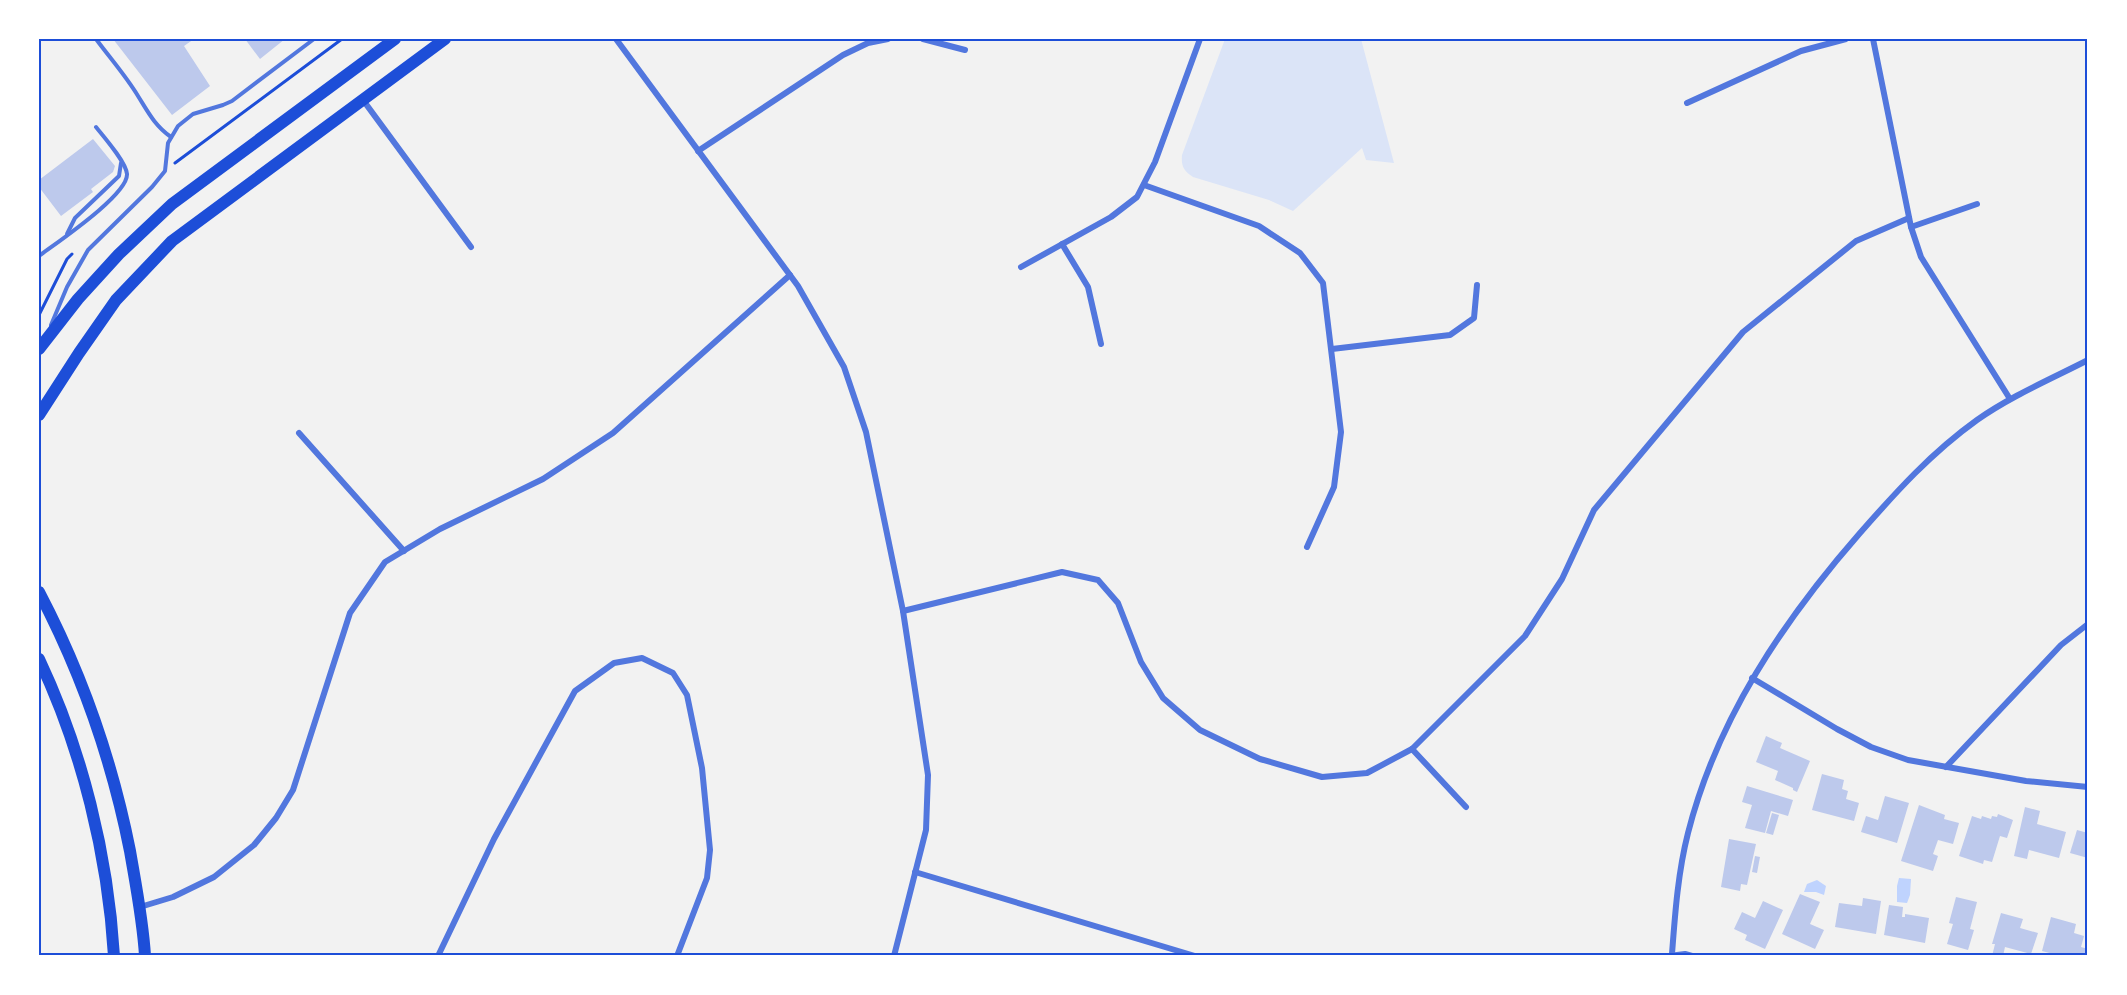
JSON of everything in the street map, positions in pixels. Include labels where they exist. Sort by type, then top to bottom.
[{"type":"main road","points":[[41,346],[78,299],[119,254],[172,204],[395,39]]},
{"type":"main road","points":[[39,415],[105,314],[172,241],[445,39]]},
{"type":"main road","points":[[39,592],[71,656],[93,713],[123,817],[145,956]]},
{"type":"main road","points":[[39,659],[86,787],[105,877],[114,956]]},
{"type":"street","points":[[616,39],[790,275],[844,367],[866,432],[903,611],[928,776],[926,830],[894,956]]},
{"type":"street","points":[[698,151],[843,55],[868,43],[888,39]]},
{"type":"street","points":[[923,39],[965,50]]},
{"type":"street","points":[[1021,267],[1123,209],[1137,197],[1144,185],[1200,39]]},
{"type":"street","points":[[1687,103],[1801,51],[1845,39]]},
{"type":"street","points":[[1873,39],[1909,218],[1921,256],[2010,399]]},
{"type":"street","points":[[362,100],[471,247]]},
{"type":"street","points":[[1144,185],[1259,226],[1300,253],[1323,284],[1341,432],[1334,487],[1307,547]]},
{"type":"street","points":[[1911,227],[1977,204]]},
{"type":"street","points":[[903,611],[1062,572],[1098,580],[1118,603],[1141,662],[1163,699],[1200,730],[1260,759],[1322,777],[1367,773],[1412,748],[1525,636],[1562,579],[1594,510],[1743,332],[1856,241],[1909,218]]},
{"type":"street","points":[[1062,244],[1088,287],[1101,344]]},
{"type":"street","points":[[139,907],[173,897],[214,877],[254,845],[276,818],[293,790],[350,613],[385,562],[440,529],[543,479],[613,433],[790,275]]},
{"type":"street","points":[[1332,349],[1450,335],[1474,318],[1477,285]]},
{"type":"street","points":[[1692,956],[1670,955],[1678,888],[1688,835],[1713,756],[1752,678],[1798,610],[1844,552],[1910,477],[1978,420],[2010,399],[2088,360]]},
{"type":"street","points":[[299,433],[404,551]]},
{"type":"street","points":[[1946,767],[2061,645],[2088,624]]},
{"type":"street","points":[[438,956],[494,839],[575,691],[614,663],[642,658],[673,673],[687,695],[702,768],[710,850],[707,878],[677,956]]},
{"type":"street","points":[[1752,678],[1871,747],[1908,760],[2026,781],[2088,788]]},
{"type":"street","points":[[1412,748],[1466,807]]},
{"type":"street","points":[[915,872],[1195,956]]},
{"type":"lane","points":[[96,39],[138,96],[145,110],[155,123],[171,137]]},
{"type":"lane","points":[[41,346],[67,287],[84,256],[152,187],[167,166],[167,151],[177,126],[190,116],[228,103],[314,39]]},
{"type":"lane","points":[[39,256],[95,214],[123,186],[127,173],[96,127]]},
{"type":"lane","points":[[65,236],[75,219],[119,176],[120,160]]},
{"type":"path","points":[[167,166],[179,161],[342,39]]},
{"type":"path","points":[[39,315],[68,259],[75,251]]},
{"type":"shaded area","points":[[1225,39],[1361,39],[1394,163],[1366,160],[1362,148],[1293,211],[1269,200],[1190,175],[1183,166],[1182,155]]},
{"type":"water","points":[[1899,878],[1911,879],[1907,903],[1897,902]]},
{"type":"water","points":[[1817,880],[1826,886],[1824,895],[1804,892],[1807,884]]},
{"type":"building","points":[[113,39],[194,39],[184,46],[210,86],[172,115]]},
{"type":"building","points":[[245,39],[285,39],[260,59]]},
{"type":"building","points":[[93,139],[115,166],[113,172],[91,189],[93,192],[61,216],[39,187],[39,180]]},
{"type":"building","points":[[1766,736],[1782,743],[1780,748],[1810,761],[1797,792],[1775,780],[1778,771],[1756,762]]},
{"type":"building","points":[[1822,774],[1844,780],[1842,789],[1848,791],[1846,799],[1859,803],[1854,821],[1812,810]]},
{"type":"building","points":[[1747,786],[1793,800],[1788,816],[1771,811],[1765,833],[1745,828],[1752,805],[1742,802]]},
{"type":"building","points":[[1885,796],[1909,803],[1897,843],[1861,832],[1866,816],[1878,820]]},
{"type":"building","points":[[1919,805],[1945,815],[1944,819],[1959,823],[1953,844],[1938,840],[1933,854],[1938,856],[1933,871],[1901,861]]},
{"type":"building","points":[[2025,807],[2040,811],[2037,824],[2066,832],[2059,858],[2029,850],[2027,859],[2014,856]]},
{"type":"building","points":[[1772,813],[1779,815],[1773,835],[1766,833]]},
{"type":"building","points":[[1998,814],[2013,820],[2007,838],[2000,836],[1992,862],[1984,860],[1983,864],[1959,856],[1972,816],[1991,819],[1992,816],[1997,817]]},
{"type":"building","points":[[2077,830],[2088,833],[2088,858],[2070,853]]},
{"type":"building","points":[[1729,839],[1756,844],[1747,885],[1741,884],[1740,891],[1721,887]]},
{"type":"building","points":[[1755,856],[1760,857],[1757,873],[1752,872]]},
{"type":"building","points":[[1800,894],[1820,902],[1810,924],[1824,930],[1815,949],[1782,934]]},
{"type":"building","points":[[1956,897],[1977,902],[1970,929],[1974,930],[1968,950],[1947,944],[1953,924],[1949,923]]},
{"type":"building","points":[[1863,898],[1881,901],[1876,934],[1835,927],[1839,903],[1862,906]]},
{"type":"building","points":[[1763,901],[1783,910],[1765,949],[1745,940],[1747,935],[1734,929],[1742,912],[1755,918]]},
{"type":"building","points":[[1889,905],[1903,907],[1902,917],[1905,917],[1905,914],[1929,918],[1925,943],[1884,935]]},
{"type":"building","points":[[2001,913],[2023,919],[2020,928],[2038,933],[2031,954],[2005,947],[2003,956],[1992,956],[1995,944],[1992,944]]},
{"type":"building","points":[[2051,917],[2076,924],[2074,933],[2084,936],[2081,947],[2088,949],[2086,956],[2061,956],[2042,951]]}]
